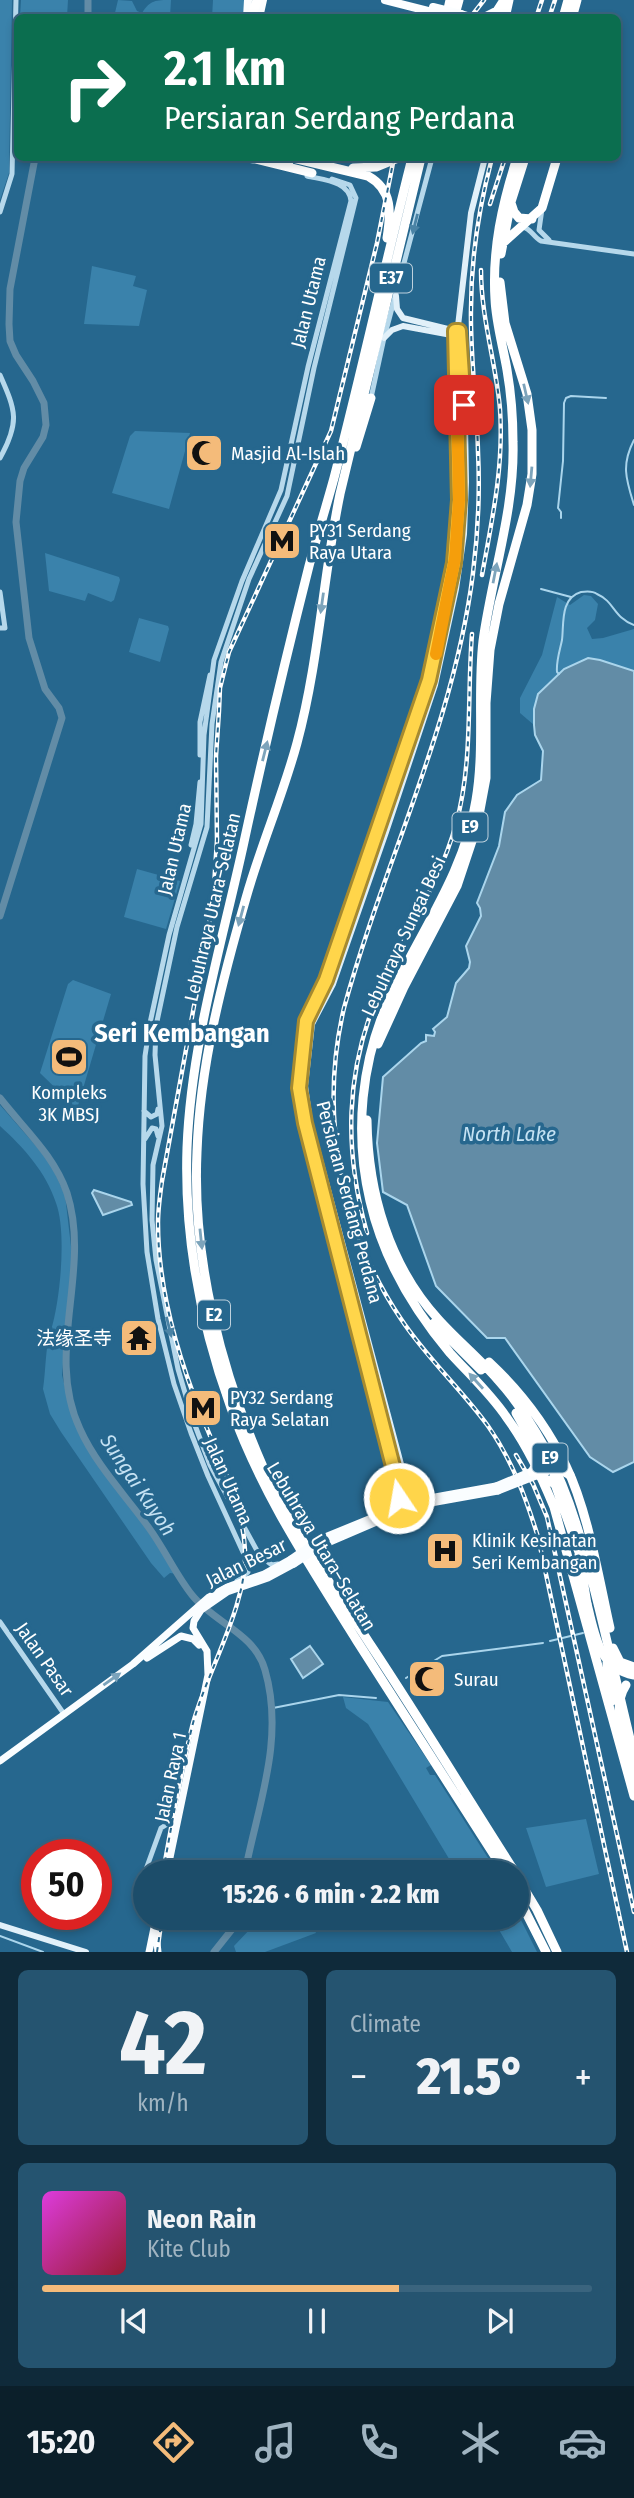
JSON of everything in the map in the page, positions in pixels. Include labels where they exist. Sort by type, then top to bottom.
[{"type":"highway","points":[[385,0],[455,14]]},
{"type":"highway","points":[[407,0],[444,14]]},
{"type":"highway","points":[[491,14],[507,2]]},
{"type":"highway","points":[[263,161],[312,173]]},
{"type":"highway","points":[[278,161],[312,173]]},
{"type":"highway","points":[[306,161],[368,176],[378,183],[387,195],[390,207],[388,257]]},
{"type":"highway","points":[[326,161],[361,169],[392,161]]},
{"type":"highway","name":"E37","points":[[275,710],[411,161]]},
{"type":"highway","name":"E37","points":[[299,735],[345,469],[420,161]]},
{"type":"highway","name":"Lebuhraya Sungai Besi","points":[[516,161],[500,214],[494,269],[497,315],[512,412],[513,462],[509,502],[483,646],[480,767],[476,805],[448,888],[394,990],[379,1027],[366,1073],[362,1103],[364,1166],[370,1202],[386,1249],[416,1308],[451,1353],[505,1414],[537,1467],[559,1521],[634,1796]]},
{"type":"highway","name":"Lebuhraya Sungai Besi","points":[[524,161],[511,202],[502,244],[500,271],[503,310],[527,394],[532,430],[532,464],[527,505],[499,604],[490,650],[486,703],[486,778],[477,826],[457,886],[404,987],[377,1047],[367,1121],[373,1182],[385,1227],[408,1280],[425,1303],[500,1382],[530,1423],[572,1509],[596,1594],[634,1755]]},
{"type":"highway","points":[[502,244],[542,208],[556,161]]},
{"type":"highway","points":[[511,202],[519,218],[532,219]]},
{"type":"highway","points":[[345,469],[354,455],[371,398]]},
{"type":"highway","name":"Lebuhraya Utara–Selatan","points":[[275,710],[202,1031],[192,1098],[187,1147],[188,1218],[199,1292],[212,1348],[230,1406],[253,1465],[273,1506],[497,1860]]},
{"type":"highway","name":"Lebuhraya Utara–Selatan","points":[[299,735],[246,899],[210,1037],[201,1098],[196,1170],[206,1279],[227,1368],[264,1470],[304,1542],[507,1860]]},
{"type":"highway","points":[[416,1308],[489,1379],[519,1418],[541,1457],[549,1459],[553,1456],[555,1446]]},
{"type":"highway","points":[[463,1343],[484,1357],[522,1398],[569,1471],[584,1519],[612,1636],[620,1656],[634,1665]]},
{"type":"highway","points":[[536,1448],[535,1474],[555,1484]]},
{"type":"highway","points":[[545,1465],[555,1463],[569,1471]]},
{"type":"highway","points":[[569,1471],[558,1471],[554,1476],[555,1484],[579,1553],[603,1646],[622,1751]]},
{"type":"highway","points":[[559,1521],[567,1535],[603,1657],[615,1668],[634,1678]]},
{"type":"highway","points":[[579,1553],[587,1604]]},
{"type":"highway","points":[[595,1565],[596,1594]]},
{"type":"highway","points":[[625,1717],[625,1695],[634,1678]]},
{"type":"highway","points":[[634,1678],[622,1693],[618,1712],[634,1775]]},
{"type":"highway","name":"Lebuhraya Utara–Selatan","points":[[529,1896],[557,1952]]},
{"type":"highway","points":[[529,1919],[545,1952]]},
{"type":"main road","name":"Persiaran Serdang Perdana","points":[[461,422],[455,348],[471,214],[484,161]]},
{"type":"main road","points":[[396,296],[397,309],[403,318],[441,330],[455,348]]},
{"type":"main road","points":[[441,330],[452,322],[459,309]]},
{"type":"main road","points":[[384,338],[392,330],[403,326],[457,332]]},
{"type":"main road","name":"Persiaran Serdang Perdana","points":[[436,1496],[423,1496],[410,1490],[377,1406],[305,1123],[299,1088],[306,1021],[326,980],[439,673],[458,581],[465,522],[457,332]]},
{"type":"main road","name":"Persiaran Serdang Perdana","points":[[389,1511],[399,1498],[399,1493],[386,1442],[389,1431],[383,1395],[310,1122],[305,1086],[312,1024],[333,984],[391,805]]},
{"type":"main road","points":[[366,1360],[372,1353]]},
{"type":"main road","points":[[377,1406],[383,1395]]},
{"type":"main road","points":[[535,1474],[550,1470],[550,1466],[545,1465]]},
{"type":"main road","name":"Jalan Besar","points":[[321,1542],[414,1506],[497,1488],[535,1474]]},
{"type":"main road","name":"Jalan Besar","points":[[210,1600],[268,1578],[321,1542],[413,1501],[497,1488]]},
{"type":"main road","name":"Jalan Besar","points":[[0,1761],[133,1664],[210,1600],[235,1583],[292,1561]]},
{"type":"main road","name":"Jalan Raya 1","points":[[170,1860],[208,1675],[208,1657],[193,1628],[199,1608]]},
{"type":"main road","name":"Jalan Raya 1","points":[[133,1664],[149,1657],[176,1637],[188,1637],[197,1643],[204,1654],[205,1688]]},
{"type":"main road","points":[[0,1925],[86,1952]]},
{"type":"main road","points":[[149,1952],[154,1930]]},
{"type":"main road","points":[[157,1930],[158,1952]]},
{"type":"street","points":[[0,212],[12,174],[14,87]]},
{"type":"street","name":"Jalan Utama","points":[[235,1583],[248,1572],[248,1563],[208,1476],[174,1384],[152,1286],[143,1194],[144,1078],[150,1023],[167,946],[201,824],[204,735],[212,669],[242,581],[281,491],[308,367],[351,201],[349,192],[341,185],[249,161]]},
{"type":"street","points":[[371,398],[384,338],[431,161]]},
{"type":"street","name":"Jalan Utama","points":[[282,1564],[272,1565],[265,1561],[210,1465],[178,1370],[156,1260],[152,1220],[153,1166],[162,1126],[155,1055],[156,1026],[177,927],[207,827],[212,724],[218,670],[245,590],[290,485],[314,368],[356,198],[349,185],[312,173]]},
{"type":"street","points":[[542,208],[540,230],[551,242]]},
{"type":"street","points":[[531,233],[532,219]]},
{"type":"street","points":[[522,227],[528,228],[535,238],[551,242],[634,254]]},
{"type":"street","points":[[0,375],[14,405],[14,421],[9,440],[0,458]]},
{"type":"street","points":[[0,592],[2,628]]},
{"type":"street","points":[[143,1111],[147,1116],[155,1116],[159,1098]]},
{"type":"street","points":[[143,1111],[139,1161],[143,1194]]},
{"type":"street","points":[[143,1145],[147,1132],[152,1128],[158,1132],[159,1139]]},
{"type":"street","points":[[242,1549],[251,1557],[256,1548]]},
{"type":"street","name":"Jalan Pasar","points":[[1,1623],[64,1714]]},
{"type":"street","points":[[150,1860],[161,1828],[179,1816]]},
{"type":"shaded area","points":[[0,0],[12,0],[9,173],[0,200]]},
{"type":"shaded area","points":[[21,0],[68,0],[67,14],[20,14]]},
{"type":"shaded area","points":[[118,0],[132,1],[137,11],[142,13],[154,2],[171,0],[170,14],[115,14]]},
{"type":"shaded area","points":[[213,0],[244,0],[244,14],[212,14]]},
{"type":"shaded area","points":[[92,266],[136,276],[133,286],[147,290],[139,326],[84,324]]},
{"type":"shaded area","points":[[135,431],[190,433],[169,509],[112,493],[130,436]]},
{"type":"shaded area","points":[[45,553],[119,577],[114,600],[111,602],[88,593],[85,601],[49,591]]},
{"type":"shaded area","points":[[584,595],[591,596],[598,604],[595,620],[587,628],[592,639],[634,629],[634,671],[600,660],[564,669],[545,688],[534,709],[534,725],[520,713],[520,698],[542,655],[557,597],[570,605]]},
{"type":"shaded area","points":[[139,618],[168,626],[160,662],[129,652]]},
{"type":"shaded area","points":[[137,869],[180,881],[166,929],[124,917]]},
{"type":"shaded area","name":"Kompleks 3K MBSJ","points":[[73,980],[111,994],[77,1109],[40,1073],[68,984]]},
{"type":"shaded area","points":[[0,1105],[43,1154],[65,1195],[72,1255],[62,1375],[81,1437],[178,1574],[170,1573],[164,1578],[151,1563],[50,1414],[43,1389],[59,1285],[62,1249],[59,1216],[52,1192],[40,1171],[26,1152],[0,1126]]},
{"type":"shaded area","points":[[343,1697],[388,1702],[431,1765],[426,1768],[430,1775],[435,1775],[489,1860],[450,1860],[368,1724],[346,1708]]},
{"type":"shaded area","points":[[586,1819],[599,1874],[546,1887],[526,1828]]},
{"type":"shaded area","points":[[249,1930],[315,1930],[316,1933],[265,1952],[236,1952],[234,1946]]},
{"type":"shaded area","points":[[499,1930],[526,1930],[537,1952],[512,1952]]},
{"type":"water","name":"North Lake","points":[[588,658],[634,671],[634,1462],[613,1472],[590,1457],[505,1338],[487,1338],[436,1286],[407,1205],[383,1192],[377,1143],[383,1077],[426,1041],[426,1035],[434,1036],[433,1029],[447,1017],[456,983],[469,968],[466,946],[481,916],[477,903],[499,846],[505,812],[517,795],[541,780],[543,751],[535,735],[534,725],[538,694],[564,669]]},
{"type":"water","points":[[94,1190],[131,1202],[132,1205],[103,1215],[92,1193]]},
{"type":"water","points":[[310,1646],[323,1664],[303,1678],[291,1659]]},
{"type":"waterway","name":"Sungai Kuyoh","points":[[88,0],[88,14]]},
{"type":"waterway","name":"Sungai Kuyoh","points":[[0,916],[62,718],[59,708],[45,689],[29,638],[16,522],[24,468],[43,437],[46,425],[44,403],[16,355],[10,341],[9,324],[10,289],[34,161]]},
{"type":"waterway","points":[[561,518],[558,508],[563,461],[564,403],[566,398],[571,396],[606,398]]},
{"type":"waterway","points":[[634,440],[626,465],[634,505]]},
{"type":"waterway","points":[[541,589],[571,597]]},
{"type":"waterway","points":[[559,674],[557,664],[564,612],[574,595],[583,592],[595,593],[603,597],[622,618],[634,625]]},
{"type":"waterway","name":"Sungai Kuyoh","points":[[0,1098],[46,1154],[67,1193],[75,1252],[66,1371],[70,1400],[80,1429],[94,1455],[149,1528],[192,1595],[243,1637],[260,1657],[265,1670],[272,1721],[271,1747],[248,1860]]},
{"type":"waterway","points":[[550,1641],[583,1633]]},
{"type":"waterway","points":[[406,1678],[442,1656],[543,1643]]},
{"type":"waterway","points":[[273,1708],[339,1695],[376,1698]]},
{"type":"waterway","name":"Sungai Kuyoh","points":[[214,1952],[231,1930]]},
{"type":"waterway","points":[[0,1936],[43,1952]]},
{"type":"railway","points":[[473,14],[484,0]]},
{"type":"railway","points":[[537,14],[542,0]]},
{"type":"railway","points":[[550,14],[555,0]]},
{"type":"railway","points":[[165,1860],[192,1727],[240,1594],[245,1550],[235,1498],[192,1391],[177,1344],[161,1272],[158,1223],[162,1181],[213,902],[220,688],[229,652],[331,431],[377,243],[393,161]]},
{"type":"railway","points":[[491,161],[483,195],[472,270],[472,344],[479,482],[473,573],[464,629],[434,739],[344,1008],[337,1048],[335,1129],[340,1170],[350,1209],[380,1284],[411,1333],[497,1439],[518,1480],[528,1508],[538,1537],[627,1952]]},
{"type":"railway","points":[[490,204],[504,161]]},
{"type":"railway","points":[[481,270],[483,306],[498,392],[501,430],[496,493],[482,575]]},
{"type":"railway","points":[[367,1233],[354,1172],[352,1142],[354,1083],[359,1053],[378,994],[440,868],[456,824],[467,754],[472,634]]},
{"type":"railway","points":[[516,1455],[533,1484],[547,1517],[634,1912]]},
{"type":"railway","points":[[157,1952],[160,1930]]},
{"type":"slow traffic","points":[[436,654],[455,558],[459,500],[457,399]]},
{"type":"place","name":"Masjid Al-Islah","points":[[204,453]]},
{"type":"place","name":"PY31 Serdang Raya Utara","points":[[282,541]]},
{"type":"place","name":"Kompleks 3K MBSJ","points":[[69,1057]]},
{"type":"place","name":"法缘圣寺","points":[[139,1338]]},
{"type":"place","name":"PY32 Serdang Raya Selatan","points":[[203,1408]]},
{"type":"place","name":"Klinik Kesihatan Seri Kembangan","points":[[445,1551]]},
{"type":"place","name":"Surau","points":[[427,1679]]},
{"type":"district","name":"Seri Kembangan","points":[[182,1033]]},
{"type":"route","points":[[399,1498],[305,1123],[299,1096],[300,1067],[306,1021],[323,988],[362,880],[429,680],[440,638],[455,558],[459,500],[455,331],[459,331],[464,405]]}]
